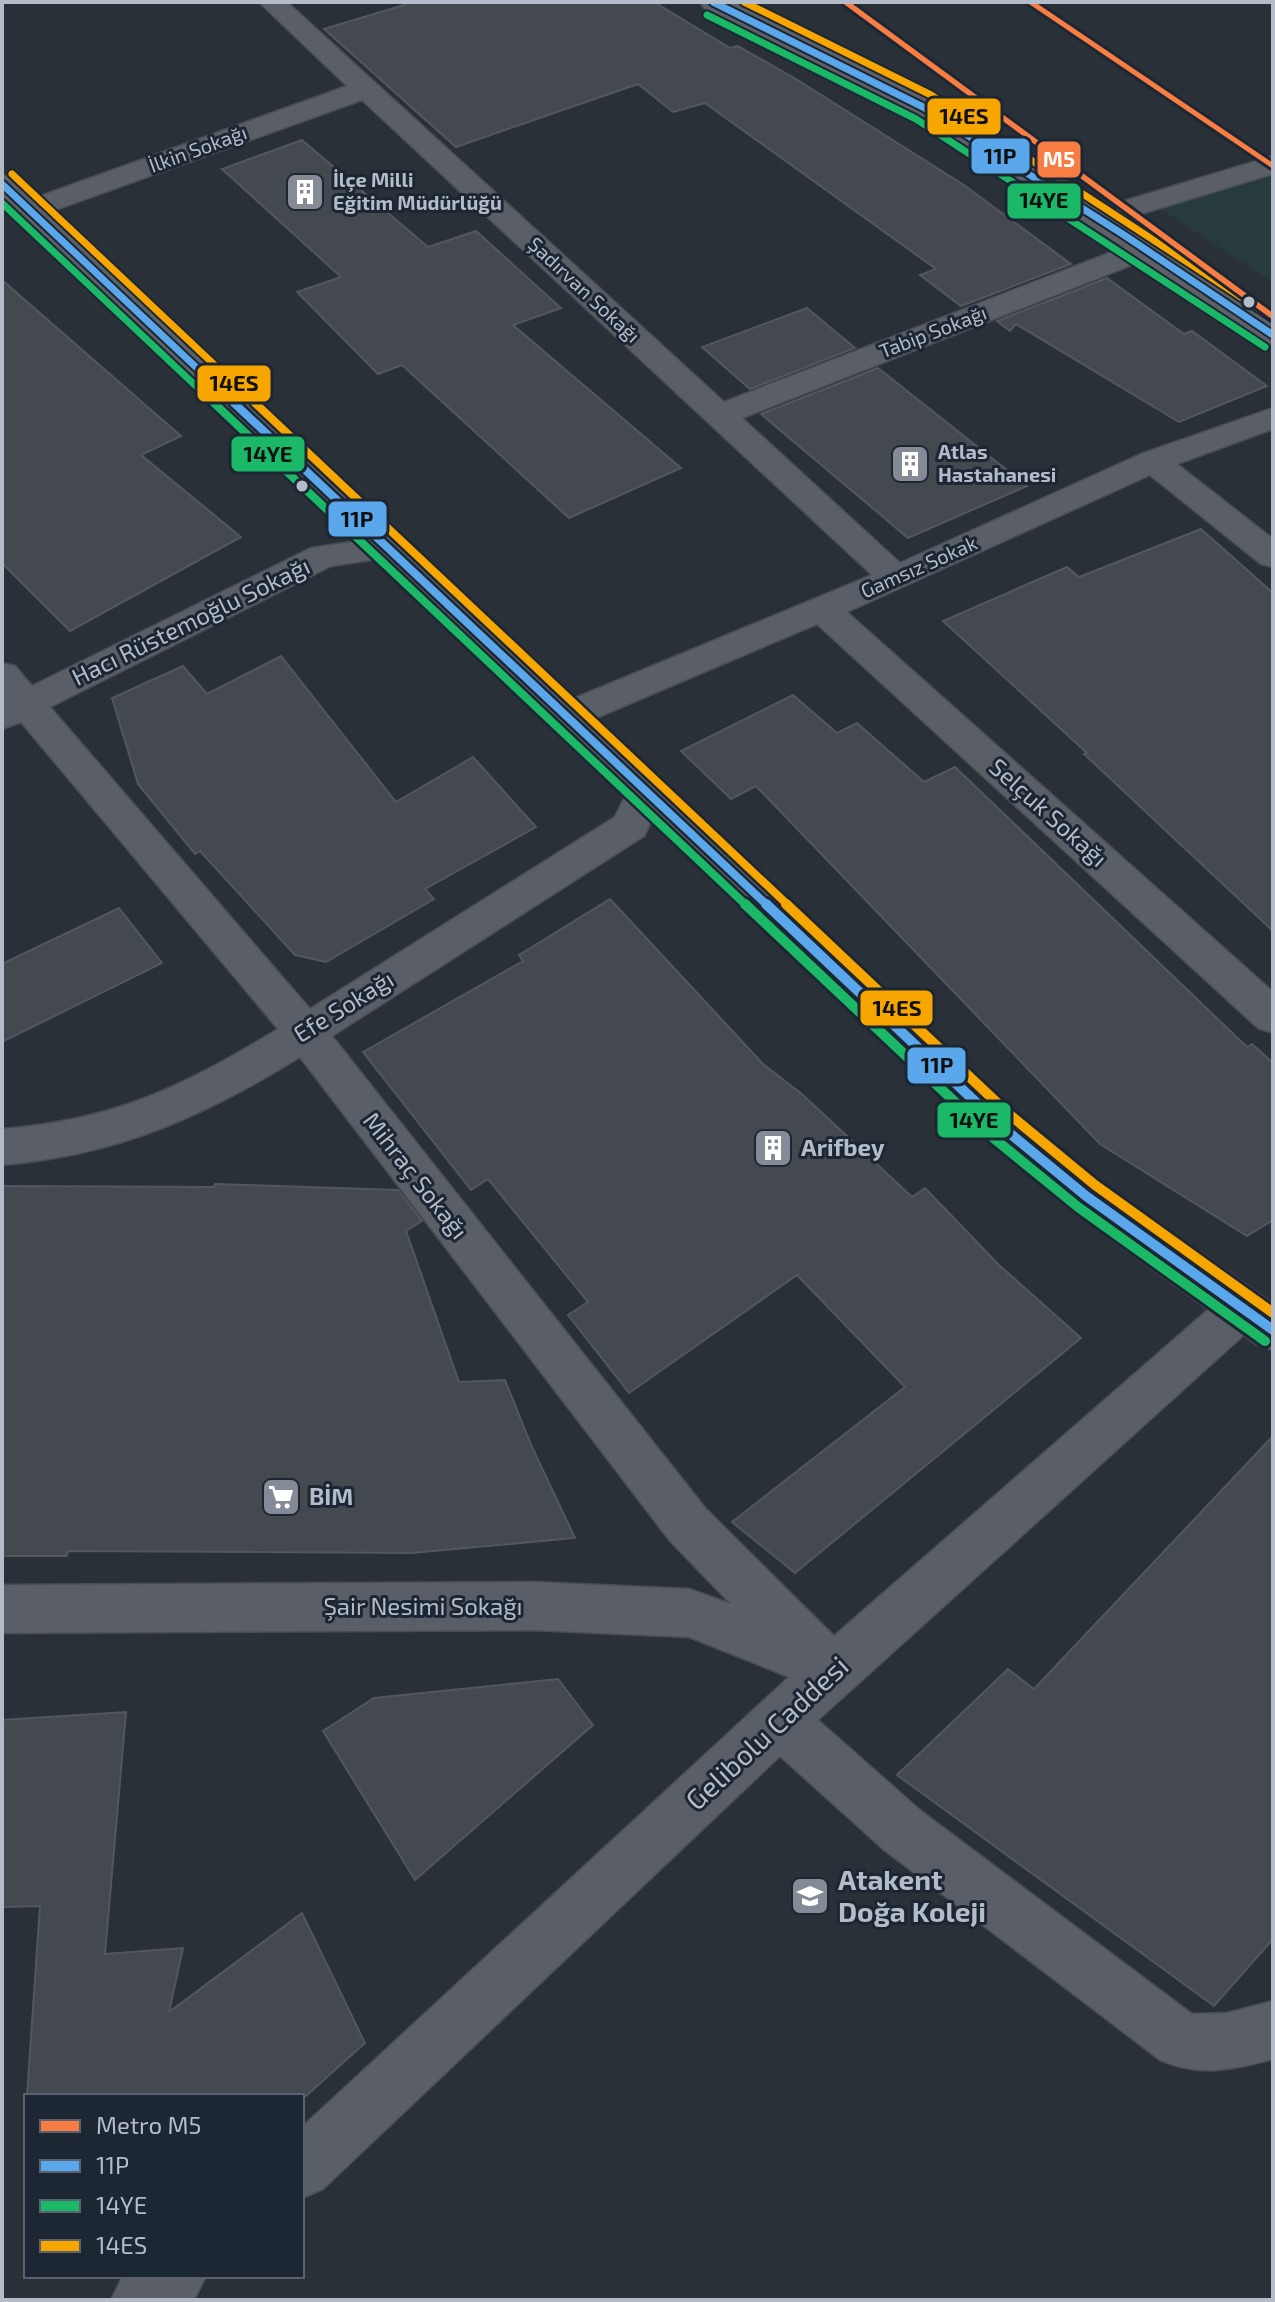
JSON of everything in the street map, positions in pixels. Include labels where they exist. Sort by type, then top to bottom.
[{"type":"main road","points":[[713,2],[923,107],[1135,242],[1273,335]]},
{"type":"main road","points":[[2,184],[1001,1126],[1086,1196],[1257,1320]]},
{"type":"street","name":"Şadırvan Sokağı","points":[[272,2],[896,578]]},
{"type":"street","name":"İlkin Sokağı","points":[[31,209],[366,89]]},
{"type":"street","points":[[1135,242],[1122,223],[1134,207],[1273,165]]},
{"type":"street","name":"Tabip Sokağı","points":[[719,415],[1135,242]]},
{"type":"street","name":"Gamsız Sokak","points":[[564,717],[896,578],[1153,461],[1273,418]]},
{"type":"street","points":[[1153,461],[1273,556]]},
{"type":"street","name":"Hacı Rüstemoğlu Sokağı","points":[[10,698],[323,556],[385,548]]},
{"type":"street","name":"Selçuk Sokağı","points":[[822,609],[1273,1017]]},
{"type":"street","name":"Mihraç Sokağı","points":[[10,698],[305,1032],[688,1525],[833,1671]]},
{"type":"street","name":"Efe Sokağı","points":[[2,1147],[66,1139],[114,1128],[167,1109],[305,1032],[630,826],[646,793]]},
{"type":"street","name":"Gelibolu Caddesi","points":[[304,2166],[833,1671],[1257,1320]]},
{"type":"street","name":"Şair Nesimi Sokağı","points":[[2,1609],[533,1606],[689,1613],[763,1639],[833,1671]]},
{"type":"street","points":[[779,1720],[902,1830],[1180,2040],[1202,2046],[1223,2045],[1273,2030]]},
{"type":"street","points":[[142,2300],[172,2278]]},
{"type":"green space","points":[[1273,176],[1273,283],[1158,207]]},
{"type":"building","points":[[414,2],[654,2],[730,48],[738,46],[796,79],[964,185],[1071,264],[961,306],[920,275],[936,269],[705,103],[673,112],[638,84],[456,147],[324,29]]},
{"type":"building","points":[[302,140],[428,247],[476,231],[561,308],[513,325],[681,468],[569,518],[402,365],[378,374],[297,292],[341,277],[222,169]]},
{"type":"building","points":[[1107,278],[1184,334],[1192,331],[1267,386],[1179,422],[1016,324],[1010,331],[997,321]]},
{"type":"building","points":[[2,280],[181,436],[141,455],[241,537],[70,631],[2,563]]},
{"type":"building","points":[[807,308],[855,348],[750,389],[702,347]]},
{"type":"building","name":"Atlas Hastahanesi","points":[[878,368],[1027,486],[908,538],[761,414]]},
{"type":"building","points":[[1201,529],[1273,593],[1273,931],[943,621],[1067,567],[1079,577]]},
{"type":"building","points":[[281,656],[396,802],[473,757],[536,827],[425,889],[434,899],[326,962],[295,955],[200,851],[195,854],[138,784],[112,698],[183,666],[207,694]]},
{"type":"building","points":[[793,695],[837,733],[857,723],[924,782],[955,767],[1247,1047],[1252,1044],[1273,1063],[1273,1220],[1247,1236],[1100,1144],[756,786],[731,799],[681,751]]},
{"type":"building","points":[[610,899],[763,1064],[803,1095],[912,1197],[925,1188],[999,1265],[1081,1338],[795,1573],[732,1522],[905,1387],[797,1275],[629,1393],[568,1315],[588,1302],[488,1179],[471,1190],[363,1052],[523,961],[519,955]]},
{"type":"building","points":[[119,908],[162,963],[2,1042],[2,964]]},
{"type":"building","points":[[215,1184],[398,1190],[422,1221],[406,1231],[459,1382],[505,1380],[532,1447],[575,1538],[411,1553],[68,1551],[67,1556],[2,1556],[2,1186],[214,1187]]},
{"type":"building","points":[[1273,1436],[1273,1939],[1214,2006],[897,1775],[1008,1669],[1034,1689]]},
{"type":"building","points":[[558,1679],[593,1725],[415,1880],[323,1731],[374,1698]]},
{"type":"building","points":[[126,1712],[105,1954],[183,1948],[169,2012],[302,1913],[365,2043],[306,2096],[27,2094],[40,1906],[2,1907],[2,1720]]},
{"type":"metro line","name":"M5","points":[[845,2],[1273,317]]},
{"type":"metro line","name":"M5","points":[[1030,2],[1273,167]]},
{"type":"transit line","name":"11P","points":[[713,2],[923,107],[1124,235],[1273,335]]},
{"type":"transit line","name":"14ES","points":[[744,2],[931,95],[1273,318]]},
{"type":"transit line","name":"14YE","points":[[707,15],[916,119],[1265,347]]},
{"type":"transit line","name":"14ES","points":[[12,174],[1010,1115],[1095,1185],[1273,1313]]},
{"type":"transit line","name":"11P","points":[[2,184],[1001,1126],[1086,1196],[1273,1330]]},
{"type":"transit line","name":"14YE","points":[[2,203],[991,1136],[1078,1207],[1265,1341]]},
{"type":"place","name":"İlçe Milli Eğitim Müdürlüğü","points":[[305,192]]},
{"type":"place","name":"Atlas Hastahanesi","points":[[910,464]]},
{"type":"place","name":"Arifbey","points":[[773,1148]]},
{"type":"place","name":"BİM","points":[[281,1497]]},
{"type":"place","name":"Atakent Doğa Koleji","points":[[810,1896]]}]
